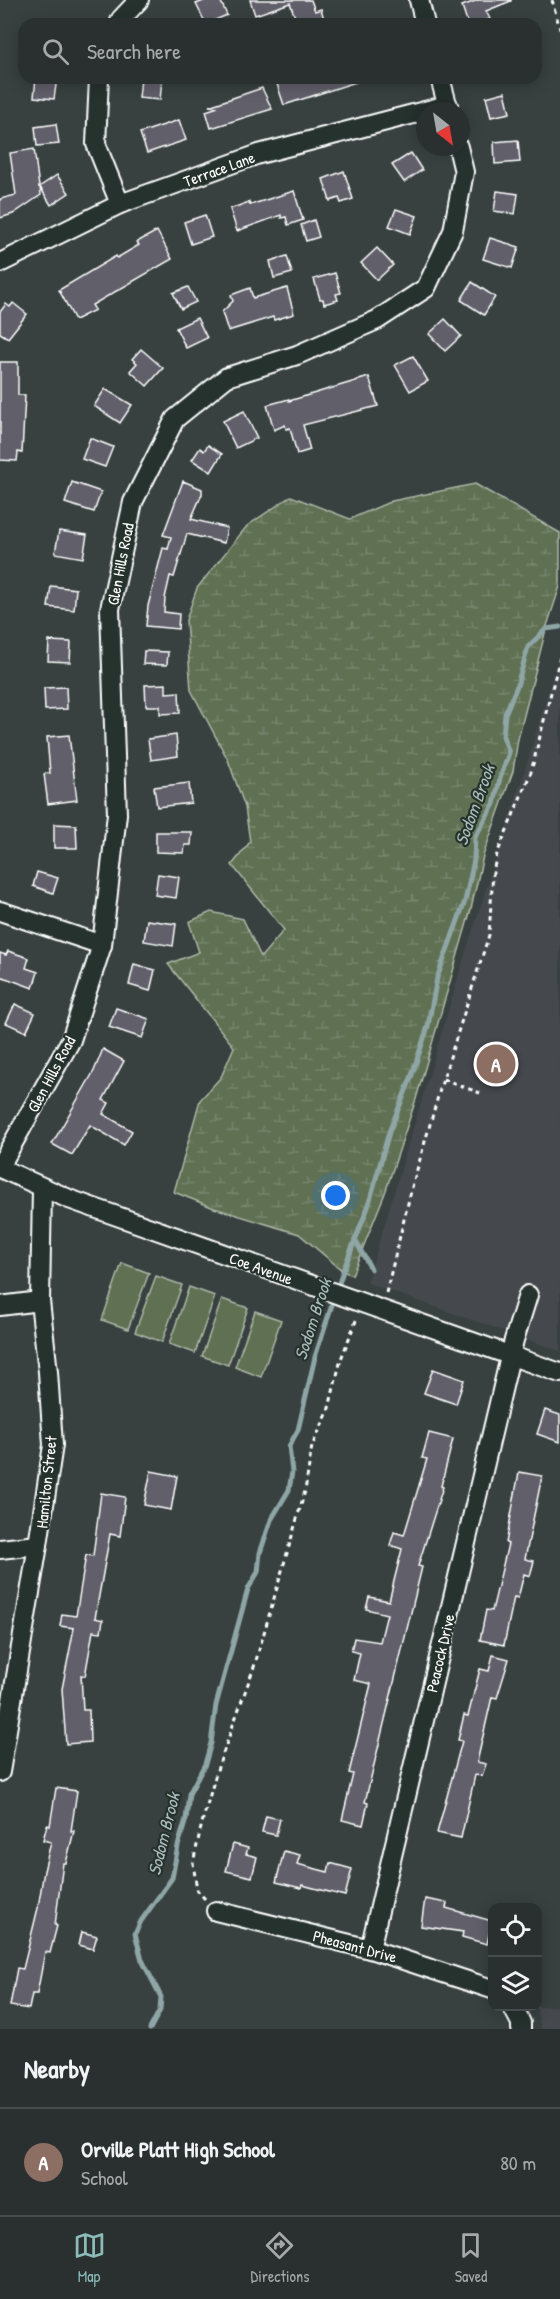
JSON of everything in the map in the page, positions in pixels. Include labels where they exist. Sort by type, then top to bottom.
[{"type":"street","points":[[122,18],[139,0]]},
{"type":"street","points":[[419,0],[424,18]]},
{"type":"street","points":[[99,84],[96,144],[120,204]]},
{"type":"street","points":[[442,84],[447,102]]},
{"type":"street","name":"Terrace Lane","points":[[0,262],[120,204],[259,154],[416,116]]},
{"type":"street","name":"Glen Hills Road","points":[[0,1167],[71,1040],[102,945],[117,814],[110,609],[133,502],[175,419],[227,377],[297,355],[377,320],[426,288],[453,231],[464,172],[460,156]]},
{"type":"street","points":[[0,911],[102,945]]},
{"type":"street","name":"Coe Avenue","points":[[0,1167],[42,1189],[318,1288],[355,1309],[560,1373]]},
{"type":"street","name":"Hamilton Street","points":[[0,1772],[53,1445],[40,1301],[42,1189]]},
{"type":"street","name":"Peacock Drive","points":[[370,1949],[511,1356],[528,1295]]},
{"type":"street","points":[[0,1306],[40,1301]]},
{"type":"street","points":[[0,1549],[38,1545]]},
{"type":"street","name":"Pheasant Drive","points":[[216,1911],[370,1949],[488,1987]]},
{"type":"street","points":[[514,2011],[521,2026]]},
{"type":"path","points":[[552,0],[560,29]]},
{"type":"path","points":[[386,1293],[412,1187],[443,1079],[489,935],[493,872],[497,854],[531,772],[560,657]]},
{"type":"path","points":[[443,1079],[480,1093]]},
{"type":"path","points":[[216,1911],[196,1890],[193,1863],[217,1770],[255,1664],[305,1491],[312,1446],[328,1412],[355,1309]]},
{"type":"shaded area","points":[[560,654],[560,1351],[367,1283],[466,951]]},
{"type":"shaded area","points":[[560,1981],[560,2029],[541,2029],[537,2011],[542,2011],[542,2007],[558,2006]]},
{"type":"green space","points":[[475,484],[560,533],[560,586],[546,629],[518,739],[513,771],[483,856],[471,909],[416,1099],[385,1193],[352,1275],[343,1271],[299,1234],[214,1208],[174,1192],[200,1100],[221,1077],[234,1047],[168,964],[199,952],[189,922],[211,912],[243,919],[261,957],[284,930],[232,865],[250,842],[245,807],[228,760],[191,690],[186,620],[197,588],[247,526],[291,496],[350,519],[392,501]]},
{"type":"green space","points":[[122,1263],[149,1273],[128,1329],[102,1320]]},
{"type":"green space","points":[[156,1276],[182,1285],[162,1342],[135,1332]]},
{"type":"green space","points":[[189,1287],[215,1296],[195,1353],[169,1344]]},
{"type":"green space","points":[[222,1299],[248,1308],[228,1365],[202,1356]]},
{"type":"green space","points":[[255,1311],[281,1320],[261,1377],[235,1367]]},
{"type":"building","points":[[206,0],[220,0],[227,15],[220,18],[203,18],[196,4]]},
{"type":"building","points":[[250,0],[311,0],[315,11],[321,9],[324,18],[292,18],[295,17],[290,3],[255,15]]},
{"type":"building","points":[[478,0],[511,0],[486,11],[490,18],[466,18],[462,6]]},
{"type":"building","points":[[35,84],[56,84],[54,99],[34,97]]},
{"type":"building","points":[[140,84],[162,84],[160,100],[139,98]]},
{"type":"building","points":[[277,84],[350,84],[284,105]]},
{"type":"building","points":[[262,88],[272,109],[211,128],[206,111],[218,107],[209,106]]},
{"type":"building","points":[[505,92],[510,113],[491,117],[486,97]]},
{"type":"building","points":[[179,120],[186,140],[147,153],[140,133]]},
{"type":"building","points":[[56,124],[59,144],[37,146],[35,127]]},
{"type":"building","points":[[518,140],[520,162],[495,164],[494,142]]},
{"type":"building","points":[[34,149],[39,187],[57,175],[69,193],[51,205],[40,187],[41,195],[13,214],[0,218],[0,199],[16,195],[10,153]]},
{"type":"building","points":[[411,153],[422,170],[404,182],[392,165]]},
{"type":"building","points":[[344,171],[353,199],[341,203],[339,198],[330,201],[323,179]]},
{"type":"building","points":[[294,191],[303,220],[288,225],[286,217],[281,218],[281,215],[237,231],[230,209]]},
{"type":"building","points":[[497,191],[518,194],[515,214],[494,211]]},
{"type":"building","points":[[396,209],[417,216],[410,234],[389,226]]},
{"type":"building","points":[[205,215],[212,237],[191,244],[184,222]]},
{"type":"building","points":[[314,220],[319,237],[306,241],[301,225]]},
{"type":"building","points":[[157,231],[172,259],[92,305],[95,310],[75,320],[59,290],[139,245],[137,242]]},
{"type":"building","points":[[490,238],[519,247],[512,268],[483,259]]},
{"type":"building","points":[[377,248],[393,265],[377,280],[361,263]]},
{"type":"building","points":[[287,256],[292,273],[274,278],[270,261]]},
{"type":"building","points":[[335,273],[341,293],[336,294],[338,300],[324,304],[323,299],[320,299],[314,279]]},
{"type":"building","points":[[472,282],[495,297],[484,315],[461,300]]},
{"type":"building","points":[[188,287],[196,302],[181,309],[173,293]]},
{"type":"building","points":[[250,288],[253,298],[287,288],[294,314],[274,320],[273,317],[228,331],[222,312],[233,301],[231,295]]},
{"type":"building","points":[[13,303],[27,314],[8,338],[0,333],[0,312],[6,304],[10,307]]},
{"type":"building","points":[[197,318],[207,338],[186,348],[176,328]]},
{"type":"building","points":[[445,319],[461,336],[445,351],[429,334]]},
{"type":"building","points":[[141,349],[163,368],[147,386],[130,371],[137,363],[132,359]]},
{"type":"building","points":[[413,356],[428,381],[410,391],[395,365]]},
{"type":"building","points":[[0,362],[18,362],[18,395],[25,395],[22,453],[18,452],[17,461],[0,460]]},
{"type":"building","points":[[369,377],[378,406],[303,425],[310,450],[297,454],[290,428],[286,429],[285,425],[274,430],[267,405],[289,399],[289,401]]},
{"type":"building","points":[[105,389],[132,405],[120,423],[94,406]]},
{"type":"building","points":[[244,411],[257,438],[236,448],[223,421]]},
{"type":"building","points":[[90,438],[113,447],[105,467],[82,459]]},
{"type":"building","points":[[208,445],[222,454],[211,472],[192,460],[200,448],[204,451]]},
{"type":"building","points":[[183,481],[202,489],[191,519],[227,528],[224,543],[187,534],[174,577],[170,576],[165,598],[164,612],[179,614],[178,629],[146,626],[148,606],[163,548],[168,549],[171,537],[163,535]]},
{"type":"building","points":[[72,482],[101,492],[94,512],[65,503]]},
{"type":"building","points":[[59,531],[87,535],[83,558],[55,553]]},
{"type":"building","points":[[51,586],[76,589],[74,610],[48,607]]},
{"type":"building","points":[[49,641],[71,642],[70,662],[48,661]]},
{"type":"building","points":[[144,651],[168,652],[167,665],[143,664]]},
{"type":"building","points":[[166,684],[166,693],[179,692],[180,713],[160,714],[160,706],[146,706],[145,685]]},
{"type":"building","points":[[66,687],[67,709],[45,710],[44,688]]},
{"type":"building","points":[[69,735],[77,800],[48,804],[44,774],[50,773],[47,737]]},
{"type":"building","points":[[176,735],[178,756],[151,760],[148,739]]},
{"type":"building","points":[[189,783],[191,803],[157,807],[154,787]]},
{"type":"building","points":[[54,824],[76,825],[77,848],[54,848]]},
{"type":"building","points":[[156,832],[192,832],[191,845],[185,845],[184,853],[156,852]]},
{"type":"building","points":[[37,872],[58,878],[53,893],[33,886]]},
{"type":"building","points":[[158,874],[179,877],[176,898],[155,895]]},
{"type":"building","points":[[147,920],[176,924],[173,946],[144,941]]},
{"type":"building","points":[[8,951],[29,958],[26,968],[38,972],[33,988],[0,976],[0,953],[6,955]]},
{"type":"building","points":[[134,964],[155,970],[150,991],[129,985]]},
{"type":"building","points":[[15,1004],[35,1013],[26,1032],[6,1023]]},
{"type":"building","points":[[116,1008],[149,1019],[142,1038],[109,1027]]},
{"type":"building","points":[[103,1049],[124,1061],[103,1100],[109,1103],[103,1114],[132,1131],[124,1145],[90,1125],[72,1155],[52,1144],[94,1071]]},
{"type":"building","points":[[433,1369],[464,1380],[456,1404],[424,1393]]},
{"type":"building","points":[[545,1410],[560,1415],[560,1442],[537,1434]]},
{"type":"building","points":[[429,1433],[453,1439],[441,1486],[443,1487],[418,1566],[422,1567],[365,1802],[368,1803],[363,1825],[342,1820],[353,1774],[349,1773],[371,1684],[354,1680],[360,1653],[351,1651],[354,1638],[380,1642],[387,1614],[366,1609],[369,1597],[389,1601],[402,1549],[390,1545],[394,1532],[404,1535],[427,1459],[422,1458]]},
{"type":"building","points":[[151,1471],[177,1476],[171,1510],[144,1505]]},
{"type":"building","points":[[519,1472],[542,1476],[525,1559],[534,1561],[530,1576],[524,1574],[518,1598],[514,1597],[504,1645],[480,1640],[486,1610],[492,1611],[508,1544],[506,1543]]},
{"type":"building","points":[[101,1493],[125,1497],[120,1536],[110,1534],[95,1618],[103,1620],[101,1632],[93,1631],[85,1676],[81,1675],[83,1710],[89,1710],[90,1742],[66,1744],[62,1689],[74,1628],[60,1626],[62,1614],[76,1616],[86,1555],[93,1556]]},
{"type":"building","points":[[493,1655],[509,1659],[497,1698],[492,1697],[477,1762],[486,1764],[482,1776],[475,1775],[461,1838],[437,1833],[462,1741],[458,1740],[464,1715],[468,1716],[480,1669],[489,1671]]},
{"type":"building","points":[[56,1788],[77,1791],[71,1831],[74,1831],[66,1863],[63,1863],[55,1925],[57,1926],[50,1953],[45,1952],[37,1994],[32,1994],[29,2009],[10,2006],[17,1968],[23,1969],[38,1908],[51,1842],[43,1840],[47,1825],[50,1826]]},
{"type":"building","points":[[266,1816],[280,1819],[276,1835],[262,1832]]},
{"type":"building","points":[[233,1844],[248,1848],[246,1854],[257,1857],[252,1877],[226,1871]]},
{"type":"building","points":[[284,1851],[300,1855],[297,1864],[328,1872],[330,1863],[352,1869],[345,1896],[302,1885],[301,1888],[276,1882]]},
{"type":"building","points":[[425,1899],[447,1903],[446,1908],[488,1920],[487,1944],[462,1937],[463,1932],[421,1926]]},
{"type":"building","points":[[82,1932],[97,1936],[93,1949],[79,1945]]},
{"type":"waterway","name":"Sodom Brook","points":[[150,2029],[160,2010],[161,1997],[142,1960],[135,1934],[141,1921],[172,1878],[186,1819],[189,1794],[205,1764],[211,1743],[216,1705],[248,1589],[258,1572],[260,1553],[271,1520],[289,1490],[292,1472],[289,1446],[298,1430],[315,1357],[343,1271],[368,1207],[389,1132],[411,1078],[428,1026],[437,978],[465,901],[474,860],[475,837],[494,804],[509,753],[503,736],[505,714],[517,686],[528,647],[546,629],[560,627]]},
{"type":"waterway","points":[[355,1240],[371,1269]]},
{"type":"place","name":"Orville Platt High School","points":[[496,1064]]}]
